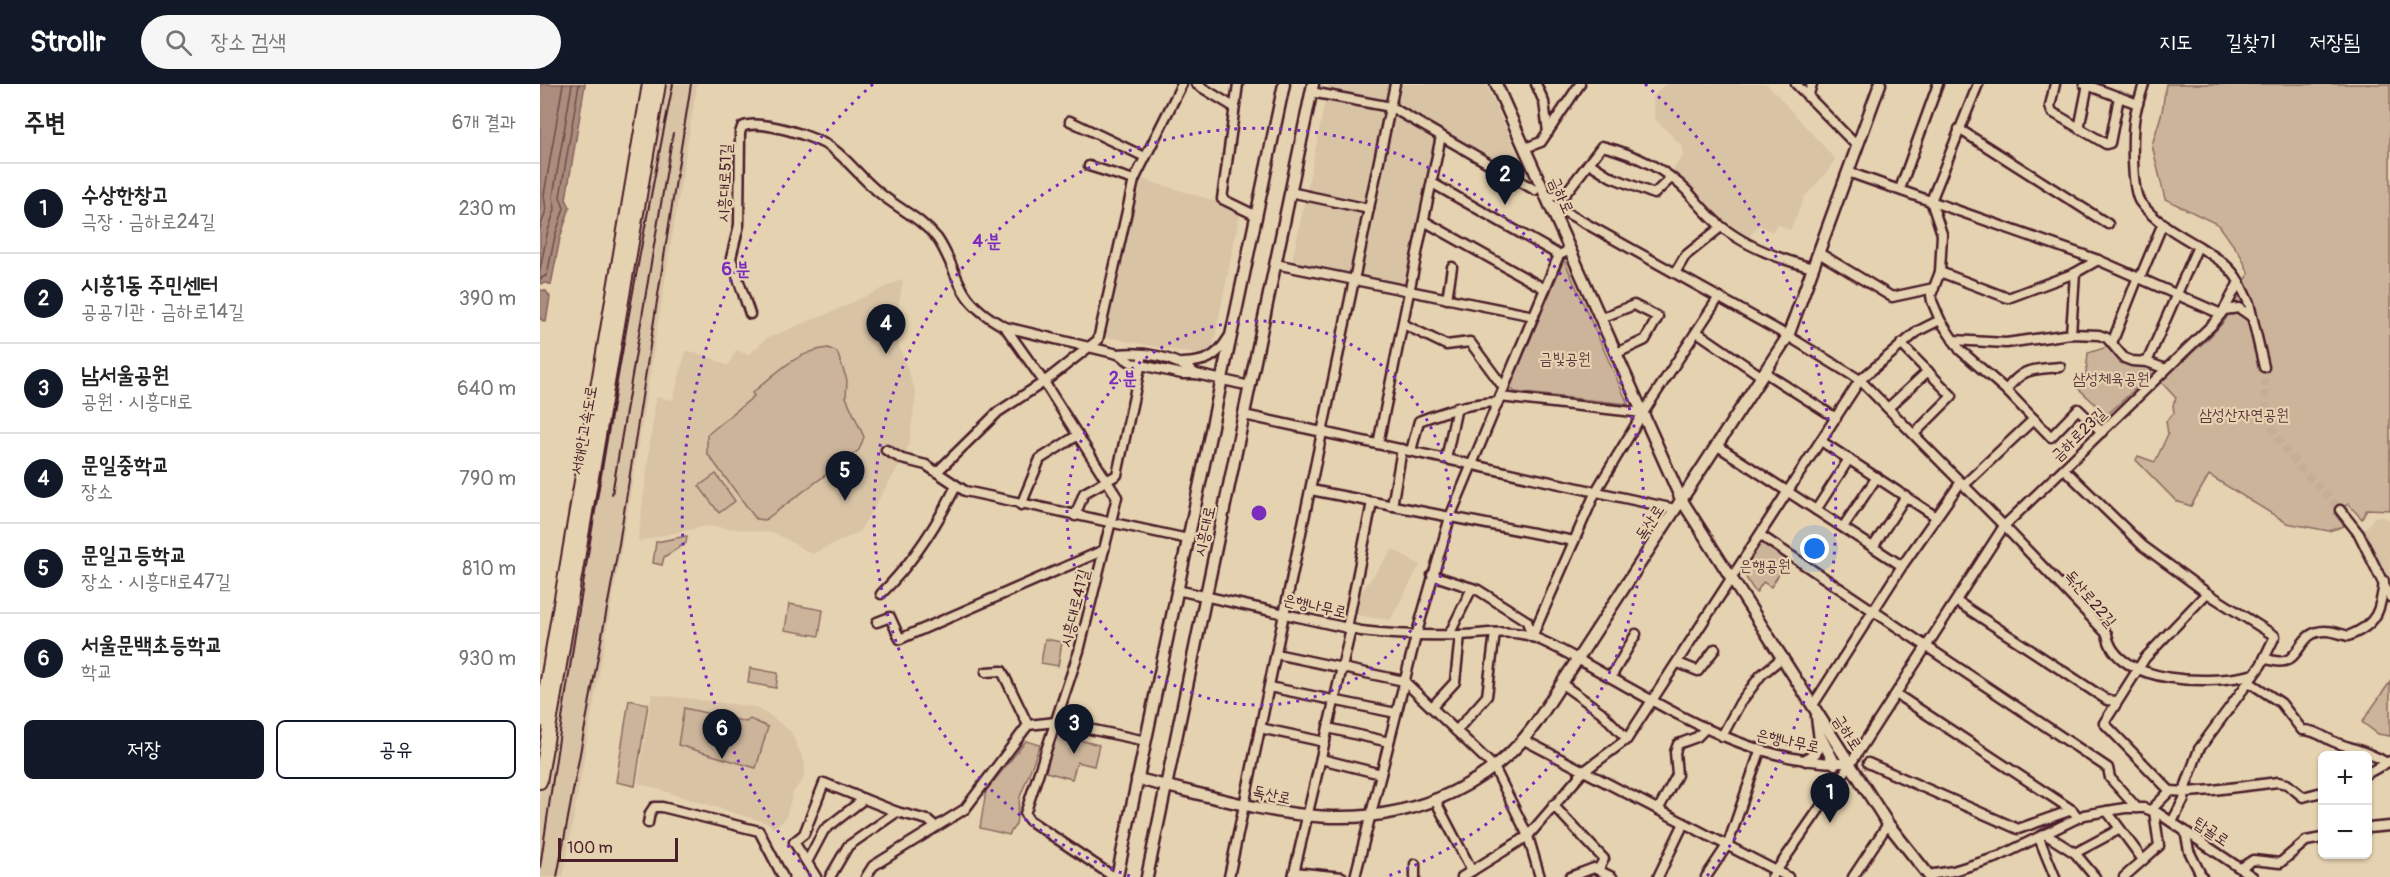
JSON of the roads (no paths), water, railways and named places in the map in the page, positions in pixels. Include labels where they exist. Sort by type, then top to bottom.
[{"type":"highway","name":"서해안고속도로","points":[[540,721],[649,84]]},
{"type":"highway","name":"서해안고속도로","points":[[540,782],[659,84]]},
{"type":"main road","name":"시흥대로","points":[[1115,877],[1146,741],[1284,84]]},
{"type":"main road","name":"금하로","points":[[1496,84],[1681,499],[1888,824],[1929,876]]},
{"type":"main road","name":"독산로","points":[[1137,779],[1308,816],[1370,817],[1408,810],[1435,801],[1470,784],[1494,767],[1524,740],[1788,336],[1880,84]]},
{"type":"main road","name":"시흥대로","points":[[1147,877],[1312,88]]},
{"type":"main road","points":[[1806,760],[1818,751],[1820,736],[1815,708]]},
{"type":"main road","points":[[1820,736],[1835,764]]},
{"type":"street","points":[[937,472],[998,412],[1044,382],[1098,340],[1134,180],[1182,84]]},
{"type":"street","points":[[1196,84],[1234,107]]},
{"type":"street","points":[[1238,84],[1222,199],[1257,216]]},
{"type":"street","points":[[1229,877],[1395,84]]},
{"type":"street","points":[[1536,84],[1544,102],[1548,132]]},
{"type":"street","points":[[1525,148],[1541,142],[1580,84]]},
{"type":"street","points":[[1796,84],[1857,146]]},
{"type":"street","points":[[1808,97],[1812,84]]},
{"type":"street","points":[[1900,189],[1938,84]]},
{"type":"street","points":[[1978,84],[1931,201],[1942,234],[1940,272],[1931,295],[1940,320],[1960,350],[2006,390],[2051,437],[2078,409],[2102,432]]},
{"type":"street","points":[[2055,84],[2050,106],[2052,112],[2106,144],[2110,143],[2119,97]]},
{"type":"street","points":[[2079,129],[2086,84],[2138,104]]},
{"type":"street","points":[[2144,84],[2134,127],[2135,190],[2140,201],[2163,223],[2222,261],[2233,271],[2246,295],[2264,367]]},
{"type":"street","points":[[1312,88],[1391,107],[1535,190]]},
{"type":"street","points":[[1070,121],[1145,157]]},
{"type":"street","name":"시흥대로51길","points":[[750,315],[731,258],[739,225],[740,133],[742,127],[754,123],[816,140],[836,151],[875,190],[926,227],[942,247],[965,294],[993,320],[1005,327],[1091,346],[1119,354],[1132,363],[1250,386]]},
{"type":"street","points":[[1959,129],[2108,224]]},
{"type":"street","points":[[1378,444],[1441,136]]},
{"type":"street","points":[[1548,200],[1565,194],[1602,146],[1639,157],[1671,178],[1721,226],[1775,255],[1813,268]]},
{"type":"street","points":[[1590,163],[1611,177],[1654,194],[1671,178]]},
{"type":"street","points":[[1089,166],[1134,180]]},
{"type":"street","points":[[1848,172],[2098,260],[2223,312],[2239,308],[2252,318]]},
{"type":"street","points":[[1432,183],[1559,255]]},
{"type":"street","points":[[1290,192],[1369,209]]},
{"type":"street","name":"독산로22길","points":[[1548,200],[1788,336],[1860,380],[2107,634],[2110,648],[2115,654],[2138,667],[2181,681],[2252,678]]},
{"type":"street","points":[[1424,221],[1545,289]]},
{"type":"street","points":[[2112,343],[2163,223]]},
{"type":"street","points":[[1675,273],[1685,256],[1721,226]]},
{"type":"street","points":[[2147,362],[2198,246]]},
{"type":"street","points":[[1355,877],[1404,681],[1450,517],[1559,255],[1570,250]]},
{"type":"street","points":[[1819,253],[1892,297],[1934,288]]},
{"type":"street","points":[[1940,272],[2008,298],[2075,273],[2098,260]]},
{"type":"street","points":[[1275,264],[1534,316]]},
{"type":"street","points":[[1447,299],[1452,267]]},
{"type":"street","points":[[2071,334],[2075,273]]},
{"type":"street","name":"금하로23길","points":[[1774,874],[1851,763],[2004,526],[2223,312],[2239,282]]},
{"type":"street","points":[[1532,637],[1596,492],[1643,413],[1719,297]]},
{"type":"street","points":[[1601,318],[1634,304],[1658,317],[1645,340],[1617,353]]},
{"type":"street","points":[[1462,877],[1528,836],[1583,772],[1627,739],[1860,380],[1918,331],[1940,320]]},
{"type":"street","points":[[1403,324],[1446,345],[1470,342],[1501,396]]},
{"type":"street","name":"시흥대로41길","points":[[1005,327],[1044,382],[1118,497],[1079,651],[1025,814],[1029,820],[1115,877]]},
{"type":"street","points":[[1182,363],[1196,362],[1216,355],[1232,332]]},
{"type":"street","points":[[1696,332],[1836,418]]},
{"type":"street","points":[[1953,340],[2006,343],[2071,334],[2099,335],[2112,343],[2124,358],[2147,362],[2166,369]]},
{"type":"street","points":[[1901,344],[1952,396],[1914,434]]},
{"type":"street","name":"시흥대로51길","points":[[1119,354],[1135,352],[1182,363],[1196,374]]},
{"type":"street","points":[[1076,516],[1084,493],[1117,475],[1143,354]]},
{"type":"street","points":[[2006,390],[2017,376],[2024,372],[2060,367]]},
{"type":"street","points":[[1888,408],[1928,371]]},
{"type":"street","points":[[1392,506],[1407,450],[1419,421],[1457,407],[1501,396],[1643,413]]},
{"type":"street","points":[[1446,459],[1457,407]]},
{"type":"street","points":[[1244,415],[1675,509]]},
{"type":"street","points":[[1815,708],[1872,611],[1935,516],[1962,484],[2034,419]]},
{"type":"street","points":[[1020,505],[1040,459],[1078,435]]},
{"type":"street","points":[[1821,441],[1935,516]]},
{"type":"street","points":[[1716,445],[1902,566]]},
{"type":"street","points":[[886,450],[902,459],[920,463],[965,491],[1020,505],[1188,539]]},
{"type":"street","points":[[1816,510],[1849,459]]},
{"type":"street","points":[[2064,469],[2143,546],[2207,593],[2275,636],[2252,678],[2199,749],[2184,799],[2172,822]]},
{"type":"street","points":[[1843,527],[1877,477]]},
{"type":"street","points":[[881,594],[896,580],[940,518],[956,486]]},
{"type":"street","points":[[1311,490],[1574,541]]},
{"type":"street","points":[[1873,547],[1906,496]]},
{"type":"street","points":[[1342,877],[1294,875],[1342,668],[1372,502]]},
{"type":"street","points":[[2340,510],[2359,534],[2390,597]]},
{"type":"street","points":[[1760,535],[2108,768],[2110,778],[2137,808]]},
{"type":"street","points":[[877,622],[890,617],[900,639],[1104,550]]},
{"type":"street","points":[[1432,575],[1472,588],[1527,621],[1532,637]]},
{"type":"street","points":[[2265,657],[2281,663],[2295,656],[2298,649],[2313,633],[2326,630],[2348,636],[2361,630],[2376,618],[2384,581]]},
{"type":"street","points":[[1449,635],[1472,588]]},
{"type":"street","name":"은행나무로","points":[[1177,591],[1389,635],[1516,633],[1532,637],[1722,736],[1760,751],[1835,764],[1851,763]]},
{"type":"street","points":[[2207,593],[2138,667],[2104,723],[2170,790],[2185,792],[2213,790],[2277,782],[2287,784],[2302,797],[2318,794]]},
{"type":"street","points":[[1956,601],[2107,700],[2116,701]]},
{"type":"street","points":[[1456,731],[1487,696],[1495,633]]},
{"type":"street","points":[[1611,677],[1636,634]]},
{"type":"street","points":[[1432,707],[1455,682],[1460,635]]},
{"type":"street","points":[[1678,663],[1698,670],[1716,649]]},
{"type":"street","points":[[1276,654],[1404,681],[1494,767],[1528,836],[1540,877]]},
{"type":"street","points":[[1722,736],[1740,703],[1761,675],[1783,657]]},
{"type":"street","points":[[986,672],[1002,671],[1028,725]]},
{"type":"street","points":[[2252,678],[2281,703],[2302,730],[2309,729],[2338,744],[2362,750],[2388,762],[2372,771]]},
{"type":"street","points":[[1562,684],[1601,712],[1627,739]]},
{"type":"street","points":[[1269,687],[1396,713]]},
{"type":"street","points":[[1896,693],[2072,810],[2079,817]]},
{"type":"street","points":[[866,877],[873,866],[965,808],[1028,725],[1056,722],[1146,741]]},
{"type":"street","points":[[1260,728],[1325,742]]},
{"type":"street","points":[[1328,728],[1389,742]]},
{"type":"street","points":[[1658,810],[1677,775],[1675,752],[1678,744],[1697,737],[1706,728]]},
{"type":"street","points":[[1524,740],[1728,844],[1774,874],[1788,877]]},
{"type":"street","points":[[1706,877],[1728,844],[1760,751]]},
{"type":"street","points":[[1321,759],[1381,774]]},
{"type":"street","points":[[1868,763],[2018,829],[2072,810]]},
{"type":"street","points":[[816,877],[794,842],[804,834],[824,783],[897,812],[928,820],[935,826]]},
{"type":"street","points":[[2124,877],[2160,846],[2153,810],[2170,790]]},
{"type":"street","points":[[807,862],[824,830],[864,799]]},
{"type":"street","points":[[1435,801],[1472,871]]},
{"type":"street","points":[[1553,805],[1605,859],[1598,870]]},
{"type":"street","points":[[648,823],[652,809],[662,807],[759,831],[783,877]]},
{"type":"street","name":"탑골로","points":[[1929,876],[1998,857],[2079,817],[2137,808],[2153,810],[2253,877]]},
{"type":"street","points":[[2107,811],[2143,860]]},
{"type":"street","points":[[830,877],[849,846],[897,812]]},
{"type":"street","points":[[1658,877],[1684,823]]},
{"type":"street","points":[[1853,877],[1888,824]]},
{"type":"street","points":[[2372,828],[2390,826]]},
{"type":"street","points":[[2074,853],[2120,829]]},
{"type":"street","points":[[2185,831],[2189,851],[2202,877]]},
{"type":"street","points":[[2042,836],[2074,853],[2095,877]]},
{"type":"street","points":[[2042,836],[2055,877]]},
{"type":"street","points":[[2241,868],[2253,860],[2280,863],[2306,841],[2318,839]]},
{"type":"street","points":[[1414,877],[1415,864]]},
{"type":"street","points":[[1570,877],[1594,868],[1612,877]]},
{"type":"water","points":[[540,84],[585,84],[566,199],[570,207],[560,238],[551,285],[540,282]]},
{"type":"water","points":[[540,290],[546,291],[550,297],[546,322],[540,319]]},
{"type":"tunnel","points":[[2264,367],[2266,406],[2274,430],[2290,455],[2340,510]]},
{"type":"railway","points":[[540,867],[601,475],[635,279],[673,84]]},
{"type":"railway","points":[[557,877],[619,544],[691,84]]},
{"type":"railway","points":[[612,494],[673,133]]},
{"type":"place","name":"시흥1동 주민센터","points":[[1505,205]]},
{"type":"place","name":"문일중학교","points":[[886,354]]},
{"type":"place","name":"문일고등학교","points":[[845,501]]},
{"type":"place","name":"남서울공원","points":[[1074,754]]},
{"type":"place","name":"서울문백초등학교","points":[[722,759]]},
{"type":"place","name":"수상한창고","points":[[1830,823]]},
{"type":"park label","name":"금빛공원","points":[[1565,358]]},
{"type":"park label","name":"삼성체육공원","points":[[2111,378]]},
{"type":"park label","name":"삼성산자연공원","points":[[2244,414]]},
{"type":"park label","name":"은행공원","points":[[1765,565]]}]
